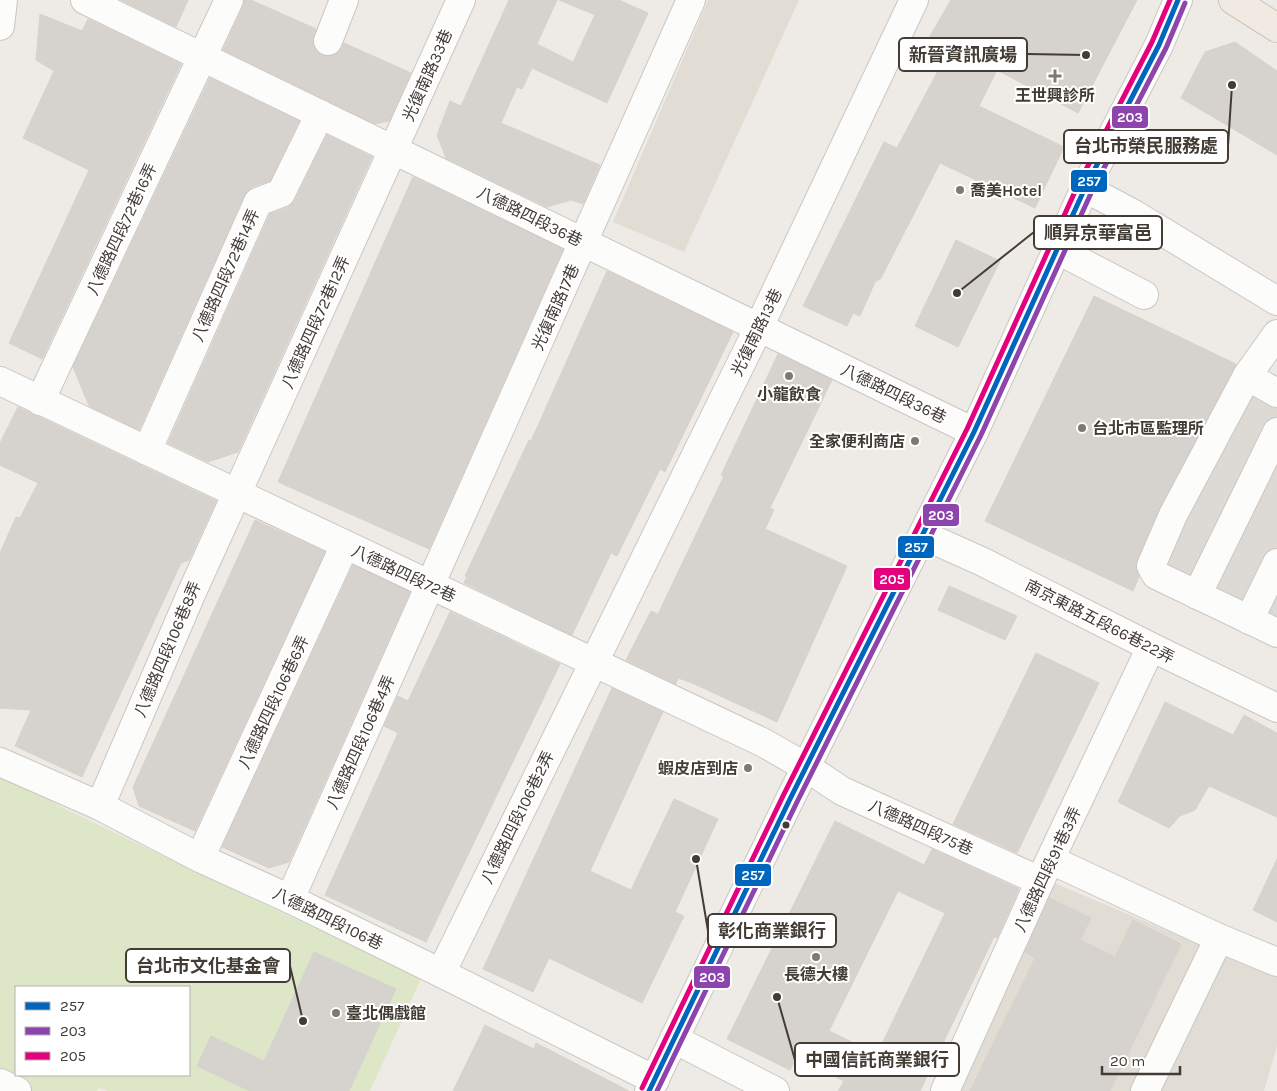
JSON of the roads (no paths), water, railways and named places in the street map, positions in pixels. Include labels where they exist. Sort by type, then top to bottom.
[{"type":"main road","points":[[1233,0],[1277,28]]},
{"type":"street","points":[[0,26],[3,0]]},
{"type":"street","name":"八德路四段36巷","points":[[85,0],[974,432]]},
{"type":"street","name":"八德路四段72巷16弄","points":[[40,401],[228,0]]},
{"type":"street","points":[[328,41],[344,0]]},
{"type":"street","name":"光復南路33巷","points":[[394,150],[461,0]]},
{"type":"street","name":"光復南路17巷","points":[[430,585],[691,0]]},
{"type":"street","name":"光復南路13巷","points":[[594,662],[759,327],[914,0]]},
{"type":"street","points":[[652,1085],[806,767],[974,432],[1056,249],[1085,188],[1159,45],[1178,0]]},
{"type":"street","name":"八德路四段72巷14弄","points":[[147,451],[258,202],[281,194],[320,114]]},
{"type":"street","name":"八德路四段72巷12弄","points":[[237,494],[394,150]]},
{"type":"street","points":[[1085,188],[1277,301]]},
{"type":"street","points":[[1056,249],[1144,296]]},
{"type":"street","points":[[1277,334],[1247,376],[1174,515],[1151,566],[1156,575],[1277,634]]},
{"type":"street","points":[[1247,376],[1277,393]]},
{"type":"street","name":"八德路四段72巷","points":[[0,381],[773,747],[806,767]]},
{"type":"street","points":[[1197,595],[1277,432]]},
{"type":"street","name":"八德路四段106巷8弄","points":[[100,806],[192,592],[237,494]]},
{"type":"street","name":"南京東路五段66巷22弄","points":[[923,535],[983,562],[1277,708]]},
{"type":"street","name":"八德路四段106巷6弄","points":[[200,858],[345,545]]},
{"type":"street","points":[[1249,620],[1277,563]]},
{"type":"street","name":"八德路四段106巷4弄","points":[[290,899],[430,585]]},
{"type":"street","name":"八德路四段91巷3弄","points":[[945,1091],[1151,647]]},
{"type":"street","name":"八德路四段106巷2弄","points":[[441,972],[594,662]]},
{"type":"street","name":"八德路四段106巷","points":[[0,762],[100,806],[200,858],[441,972],[652,1085]]},
{"type":"street","name":"八德路四段75巷","points":[[806,767],[842,791],[1046,871]]},
{"type":"street","points":[[1046,871],[1277,962]]},
{"type":"street","points":[[1145,1091],[1218,938]]},
{"type":"street","points":[[674,1039],[775,1091]]},
{"type":"street","points":[[0,1083],[17,1091]]},
{"type":"place","name":"新晉資訊廣場","points":[[1086,55]]},
{"type":"place","name":"王世興診所","points":[[1055,76]]},
{"type":"place","name":"台北市榮民服務處","points":[[1232,85]]},
{"type":"place","name":"喬美Hotel","points":[[960,190]]},
{"type":"place","name":"順昇京華富邑","points":[[957,293]]},
{"type":"place","name":"小龍飲食","points":[[789,376]]},
{"type":"place","name":"台北市區監理所","points":[[1082,428]]},
{"type":"place","name":"全家便利商店","points":[[915,441]]},
{"type":"place","name":"蝦皮店到店","points":[[748,768]]},
{"type":"place","name":"彰化商業銀行","points":[[696,859]]},
{"type":"place","name":"長德大樓","points":[[816,957]]},
{"type":"place","name":"中國信託商業銀行","points":[[777,997]]},
{"type":"place","name":"臺北偶戲館","points":[[336,1013]]},
{"type":"place","name":"台北市文化基金會","points":[[303,1021]]}]
